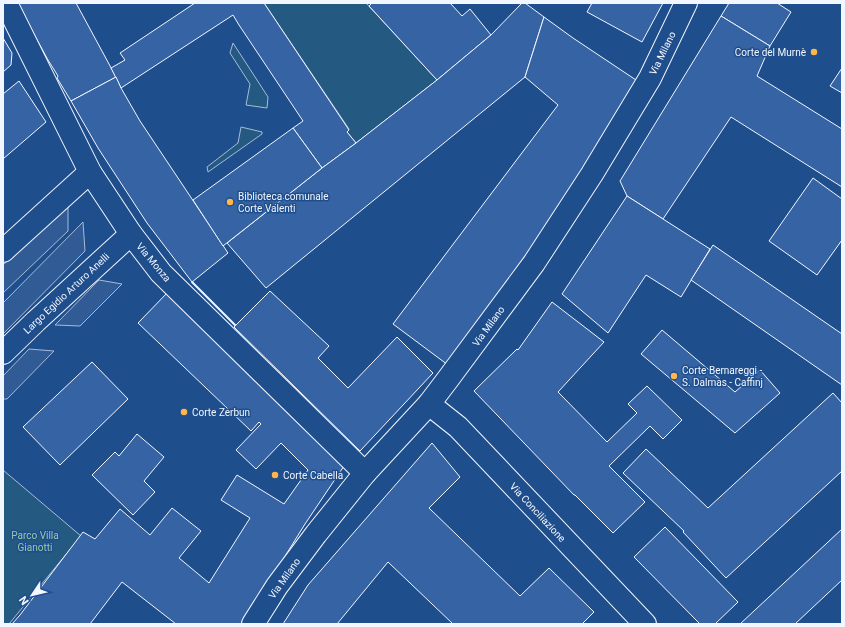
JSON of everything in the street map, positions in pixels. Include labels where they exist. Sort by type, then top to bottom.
[{"type":"street","name":"Via Monza","points":[[6,3],[90,172],[131,234],[161,273],[365,473]]},
{"type":"street","name":"Via Milano","points":[[253,624],[281,580],[316,534],[365,473],[428,404],[534,263],[592,174],[650,78],[686,3]]},
{"type":"street","points":[[3,251],[90,172]]},
{"type":"street","name":"Largo Egidio Arturo Anelli","points":[[3,353],[131,234]]},
{"type":"street","name":"Via Conciliazione","points":[[428,404],[458,427],[645,624]]},
{"type":"green space","points":[[264,3],[366,3],[437,80],[356,143],[347,132],[349,129]]},
{"type":"green space","points":[[233,43],[268,97],[267,108],[246,105],[250,84],[230,53]]},
{"type":"green space","points":[[241,127],[262,132],[262,134],[208,172],[207,167],[238,143]]},
{"type":"green space","name":"Parco Villa Gianotti","points":[[3,470],[81,536],[9,624],[3,624]]},
{"type":"shaded area","points":[[68,204],[68,231],[3,293],[3,265]]},
{"type":"shaded area","points":[[83,222],[85,251],[3,334],[3,303]]},
{"type":"shaded area","points":[[99,280],[122,284],[80,326],[55,325]]},
{"type":"shaded area","points":[[29,349],[54,351],[7,399],[3,399],[3,376]]},
{"type":"building","points":[[17,3],[76,3],[116,77],[71,101]]},
{"type":"building","points":[[195,3],[264,3],[349,130],[347,132],[356,143],[322,168],[293,128],[303,121],[233,15],[121,88],[111,68],[125,60],[120,53]]},
{"type":"building","points":[[372,3],[450,3],[462,16],[470,9],[491,35],[437,80],[369,6]]},
{"type":"building","points":[[522,3],[525,3],[544,17],[525,77],[266,288],[227,243],[437,80],[491,35]]},
{"type":"building","points":[[592,3],[663,3],[642,42],[587,12]]},
{"type":"building","points":[[729,3],[777,3],[791,12],[770,46],[721,16]]},
{"type":"building","points":[[721,16],[770,46],[757,76],[842,129],[842,187],[731,117],[663,219],[627,196],[620,181]]},
{"type":"building","points":[[544,17],[636,80],[554,218],[448,365],[393,324],[558,105],[525,77]]},
{"type":"building","points":[[3,38],[12,53],[11,65],[3,72]]},
{"type":"building","points":[[842,68],[842,93],[830,86]]},
{"type":"building","points":[[116,77],[140,121],[228,253],[192,282],[147,223],[98,148],[71,101]]},
{"type":"building","points":[[19,81],[46,122],[3,159],[3,94]]},
{"type":"building","points":[[293,128],[322,168],[223,246],[193,200]]},
{"type":"building","points":[[813,178],[842,199],[842,240],[817,275],[769,241]]},
{"type":"building","points":[[627,196],[710,249],[681,297],[646,275],[608,333],[562,294]]},
{"type":"building","points":[[713,245],[842,334],[842,385],[691,280]]},
{"type":"building","points":[[270,291],[329,346],[318,358],[348,388],[397,337],[433,373],[360,451],[234,327]]},
{"type":"building","points":[[168,292],[346,463],[305,524],[243,624],[176,624],[122,582],[90,624],[12,624],[83,532],[95,539],[120,509],[150,535],[172,508],[201,531],[179,558],[209,583],[250,518],[221,500],[237,475],[284,504],[308,470],[281,443],[256,469],[236,450],[261,424],[259,422],[251,431],[138,323]]},
{"type":"building","points":[[552,302],[604,342],[558,392],[607,442],[637,413],[628,404],[647,386],[682,420],[663,439],[650,426],[609,466],[645,502],[613,533],[574,495],[474,391],[517,349],[518,350]]},
{"type":"building","points":[[662,330],[735,392],[760,370],[780,393],[735,433],[641,354]]},
{"type":"building","points":[[92,362],[128,399],[60,465],[23,427]]},
{"type":"building","points":[[833,393],[842,403],[842,471],[726,578],[683,532],[684,531],[623,473],[646,449],[708,508]]},
{"type":"building","points":[[137,434],[164,457],[144,481],[155,492],[133,515],[92,475],[115,452],[119,456]]},
{"type":"building","points":[[432,443],[460,477],[429,508],[520,596],[549,568],[594,612],[582,624],[453,624],[388,562],[337,624],[283,624],[308,585]]},
{"type":"building","points":[[665,527],[738,602],[715,624],[700,624],[634,557]]},
{"type":"building","points":[[842,529],[842,580],[795,624],[740,624]]},
{"type":"wall","points":[[192,282],[235,325]]},
{"type":"place","name":"Corte del Murnè","points":[[814,52]]},
{"type":"place","name":"Biblioteca comunale Corte Valenti","points":[[230,202]]},
{"type":"place","name":"Corte Bernareggi - S. Dalmas - Caffinj","points":[[674,376]]},
{"type":"place","name":"Corte Zerbun","points":[[184,412]]},
{"type":"place","name":"Corte Cabella","points":[[275,475]]}]
